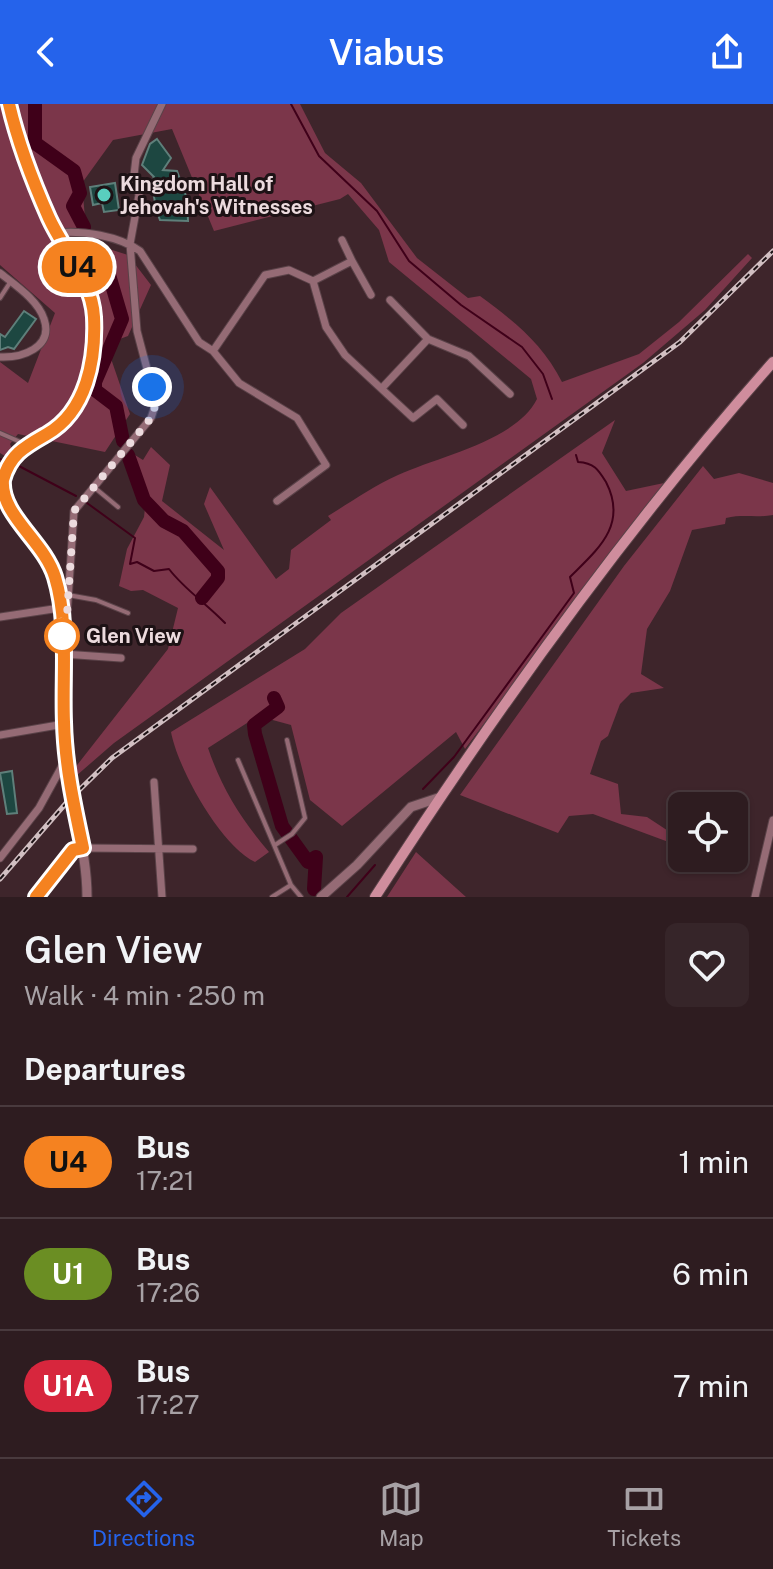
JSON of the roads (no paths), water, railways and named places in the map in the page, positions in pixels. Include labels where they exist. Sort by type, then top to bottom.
[{"type":"main road","points":[[375,897],[441,797],[638,527],[773,362]]},
{"type":"street","points":[[10,104],[39,194],[89,292],[94,312],[92,364],[84,390],[68,417],[49,433],[25,444],[2,481],[2,506],[42,550],[55,578],[61,621],[67,757],[83,848],[87,897]]},
{"type":"street","points":[[61,621],[67,615],[74,511],[151,418],[156,403],[137,331],[130,244],[139,195],[134,175],[136,158],[162,104]]},
{"type":"street","points":[[57,233],[73,231],[130,244],[140,251],[199,342],[213,351],[239,383],[297,418],[326,465],[277,501]]},
{"type":"street","points":[[342,240],[371,295]]},
{"type":"street","points":[[313,281],[352,261]]},
{"type":"street","points":[[213,351],[265,275],[289,270],[313,281],[326,327],[345,355],[413,418],[437,399],[463,425]]},
{"type":"street","points":[[0,273],[32,300],[45,320],[43,340],[20,358],[0,357]]},
{"type":"street","points":[[390,300],[428,339],[469,356],[510,394]]},
{"type":"street","points":[[382,388],[428,339]]},
{"type":"street","points":[[0,617],[60,608]]},
{"type":"street","points":[[63,654],[121,658]]},
{"type":"street","points":[[0,735],[64,724]]},
{"type":"street","points":[[0,858],[39,808],[67,757]]},
{"type":"street","points":[[154,782],[162,897]]},
{"type":"street","points":[[321,897],[357,865],[411,807],[441,797]]},
{"type":"street","points":[[755,897],[773,820]]},
{"type":"street","points":[[36,897],[73,850],[193,849]]},
{"type":"lane","points":[[0,298],[11,281]]},
{"type":"lane","points":[[0,433],[25,444]]},
{"type":"lane","points":[[93,486],[118,507]]},
{"type":"lane","points":[[68,595],[96,600],[128,613]]},
{"type":"lane","points":[[274,845],[290,836],[305,818],[287,740]]},
{"type":"lane","points":[[238,760],[291,885],[301,897]]},
{"type":"lane","points":[[272,897],[291,885]]},
{"type":"waterway","points":[[35,104],[35,143],[74,171],[80,193],[73,206],[84,227]]},
{"type":"waterway","points":[[291,104],[319,156],[377,211],[409,261],[461,305],[522,347],[543,374],[552,399]]},
{"type":"waterway","points":[[94,242],[107,268],[122,319],[95,382],[95,390],[116,406],[123,441]]},
{"type":"waterway","points":[[128,455],[144,500],[164,521],[183,531],[218,571],[218,578],[202,598]]},
{"type":"waterway","points":[[423,789],[454,757],[574,593],[570,577],[607,535],[614,511],[612,497],[598,470],[592,465],[578,462],[576,455]]},
{"type":"waterway","points":[[0,459],[4,460]]},
{"type":"waterway","points":[[17,465],[76,496]]},
{"type":"waterway","points":[[87,503],[135,538],[130,564],[137,562],[154,571],[169,569],[225,623]]},
{"type":"waterway","points":[[274,698],[278,707],[254,725],[255,734],[282,826],[308,862],[316,857],[314,889]]},
{"type":"waterway","points":[[347,897],[375,865]]},
{"type":"railway","points":[[0,879],[67,802],[112,758],[680,342],[773,251]]},
{"type":"place","name":"Kingdom Hall of Jehovah's Witnesses","points":[[104,195]]},
{"type":"place","name":"Glen View","points":[[62,636]]}]
